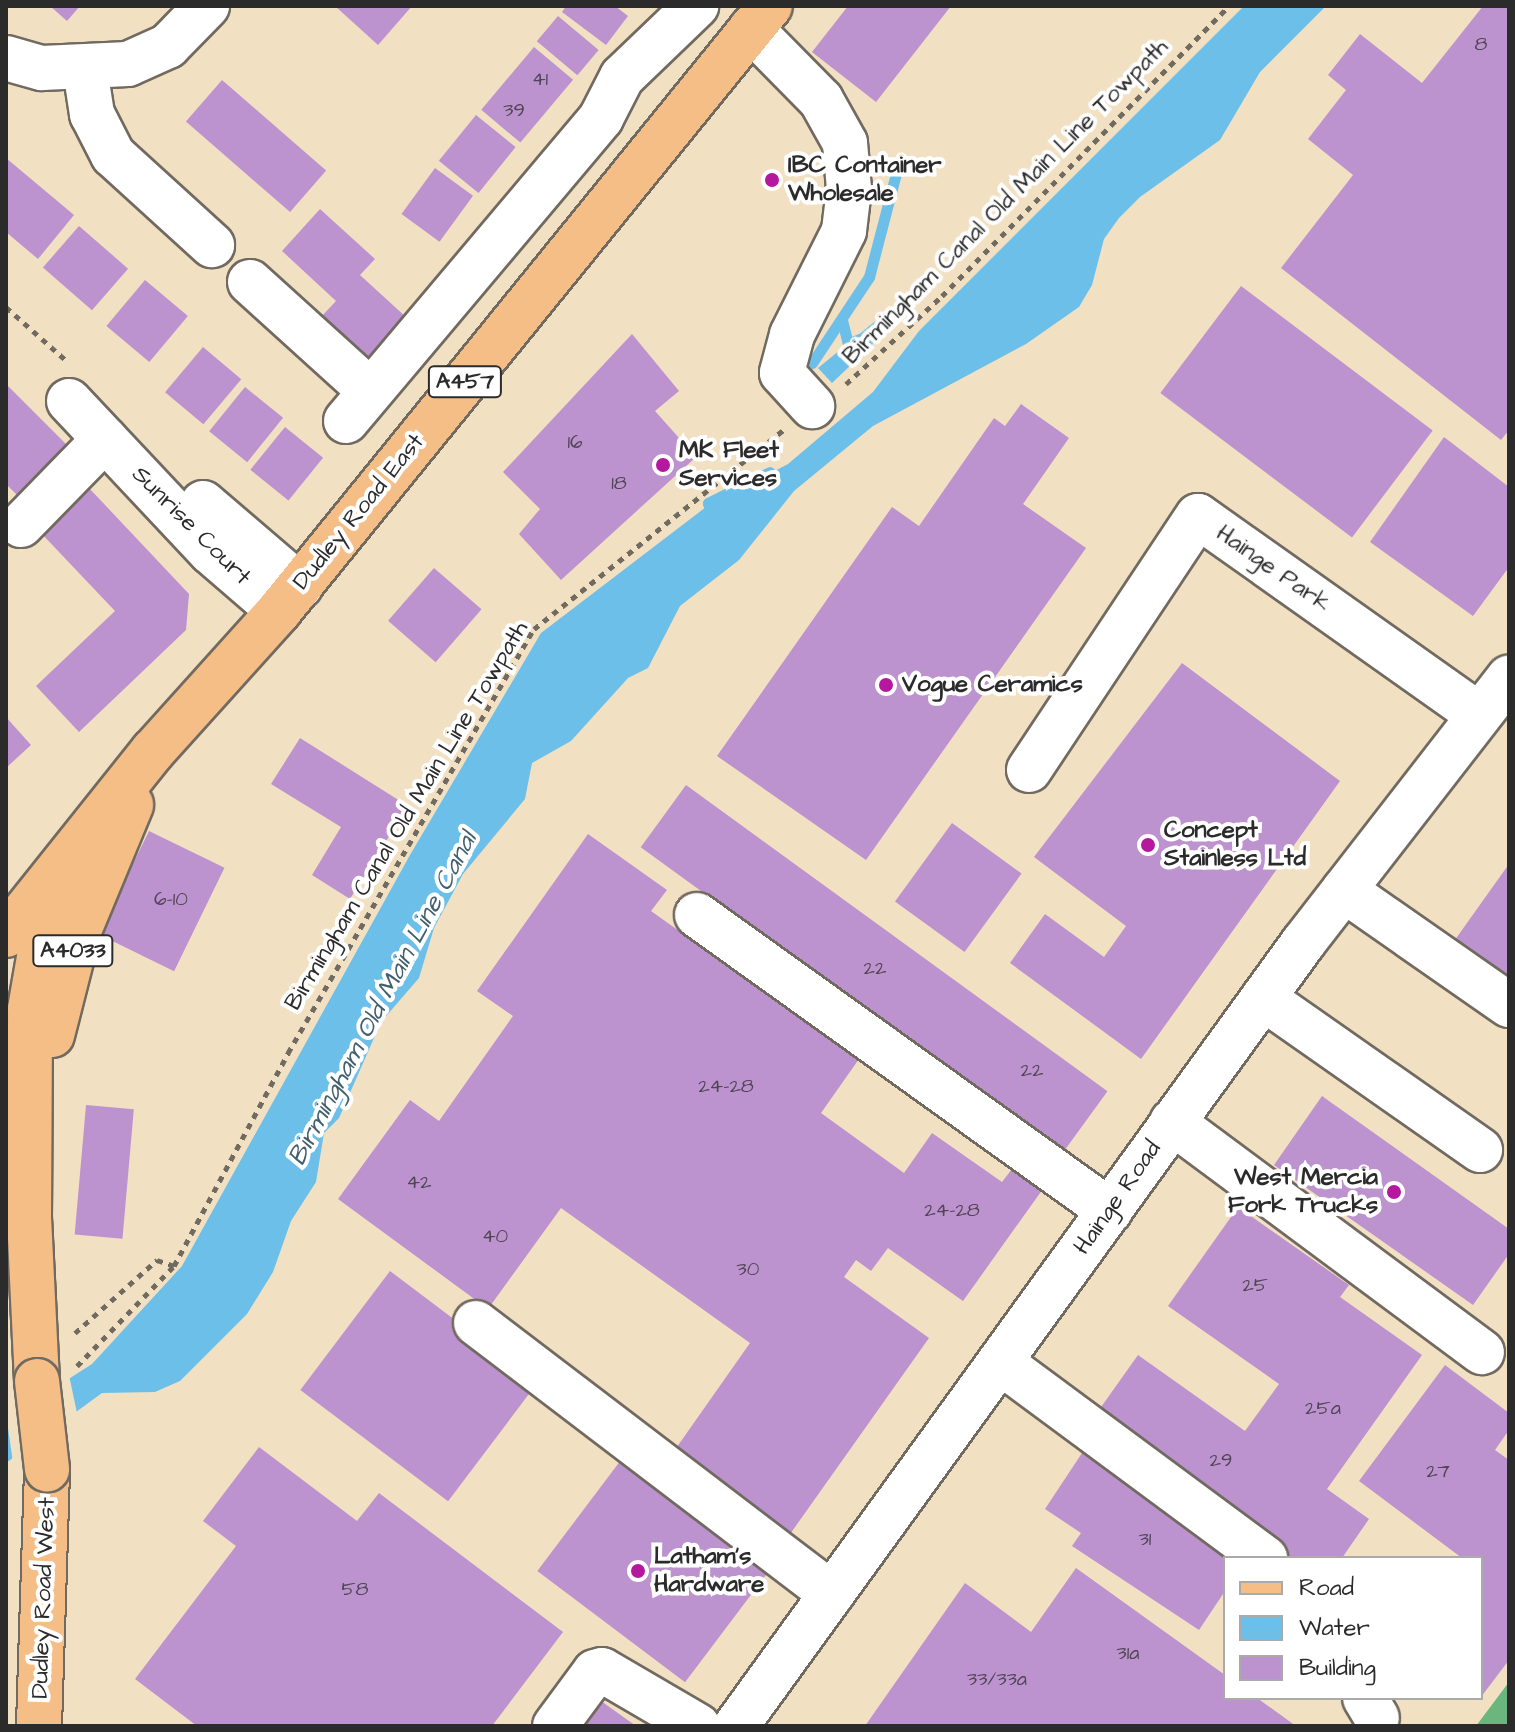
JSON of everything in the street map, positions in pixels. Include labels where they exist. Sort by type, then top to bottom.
[{"type":"main road","name":"Dudley Road East","points":[[66,862],[153,751],[290,598],[761,17]]},
{"type":"main road","name":"A4033","points":[[30,1162],[53,1031],[78,933],[153,751]]},
{"type":"main road","name":"A4033","points":[[52,1377],[30,1162],[18,998],[66,862]]},
{"type":"main road","name":"A457","points":[[6,935],[66,862]]},
{"type":"main road","name":"Dudley Road West","points":[[39,1726],[52,1377]]},
{"type":"street","points":[[6,58],[42,68],[85,69],[128,64],[168,46],[207,6]]},
{"type":"street","points":[[250,282],[358,406],[601,118],[622,77],[696,6]]},
{"type":"street","points":[[761,17],[821,100],[845,143],[849,189],[844,231],[792,335],[782,373],[812,406]]},
{"type":"street","points":[[85,69],[92,114],[113,155],[212,245]]},
{"type":"street","points":[[601,118],[646,157]]},
{"type":"street","points":[[69,401],[114,430],[221,522],[290,598]]},
{"type":"street","points":[[21,525],[114,430]]},
{"type":"street","name":"Hainge Park","points":[[1029,770],[1198,516],[1479,715]]},
{"type":"street","name":"Hainge Road","points":[[736,1726],[1263,998],[1509,677]]},
{"type":"street","points":[[1344,890],[1509,1005]]},
{"type":"street","points":[[697,915],[1110,1211]]},
{"type":"street","points":[[1263,998],[1480,1150]]},
{"type":"street","points":[[1172,1122],[1482,1352]]},
{"type":"street","points":[[476,1323],[832,1594]]},
{"type":"street","points":[[1000,1362],[1262,1556]]},
{"type":"street","points":[[555,1726],[595,1672],[602,1670],[698,1726]]},
{"type":"path","name":"Birmingham Canal Old Main Line Towpath","points":[[52,1377],[90,1358],[174,1266],[288,1053],[534,629],[812,406],[859,375],[1229,6]]},
{"type":"path","points":[[52,1377],[65,1342],[157,1260],[174,1266]]},
{"type":"green space","points":[[1509,1682],[1509,1726],[1476,1726]]},
{"type":"water","name":"Birmingham Old Main Line Canal","points":[[1244,6],[1326,6],[1260,72],[1220,140],[1140,197],[1119,218],[1104,239],[1092,285],[1079,307],[1026,344],[873,426],[794,491],[739,560],[680,606],[648,668],[628,678],[571,741],[532,763],[525,799],[463,874],[434,928],[419,978],[381,1022],[339,1118],[324,1133],[316,1182],[291,1221],[273,1272],[247,1314],[180,1381],[155,1392],[102,1393],[6,1463],[6,1419],[92,1364],[182,1266],[410,855],[541,633],[706,507],[788,464],[873,392],[919,331]]},
{"type":"water","points":[[884,314],[893,325],[832,383],[818,368]]},
{"type":"pier","points":[[69,1375],[77,1413],[13,1463],[6,1414]]},
{"type":"building","points":[[50,6],[80,6],[67,21]]},
{"type":"building","points":[[335,6],[412,6],[378,45]]},
{"type":"building","points":[[566,6],[615,6],[628,16],[606,45],[562,12]]},
{"type":"building","points":[[848,6],[951,6],[876,102],[812,52]]},
{"type":"building","points":[[1483,6],[1509,6],[1509,430],[1501,440],[1281,268],[1353,175],[1308,139],[1346,90],[1328,75],[1360,34],[1422,83]]},
{"type":"building","points":[[558,16],[599,50],[577,75],[537,41]]},
{"type":"building","points":[[534,47],[573,80],[520,143],[481,110]]},
{"type":"building","points":[[222,80],[326,171],[290,212],[186,122]]},
{"type":"building","points":[[476,115],[516,147],[479,193],[439,161]]},
{"type":"building","points":[[6,158],[74,215],[38,259],[6,232]]},
{"type":"building","points":[[435,168],[473,196],[440,242],[401,214]]},
{"type":"building","points":[[320,209],[375,259],[360,275],[407,318],[368,360],[321,317],[336,301],[282,251]]},
{"type":"building","points":[[79,226],[128,269],[92,310],[43,268]]},
{"type":"building","points":[[145,280],[188,316],[149,362],[106,326]]},
{"type":"building","points":[[1241,286],[1433,430],[1352,537],[1160,393]]},
{"type":"building","points":[[632,334],[679,391],[655,411],[696,457],[561,580],[519,534],[540,509],[503,472]]},
{"type":"building","points":[[203,347],[241,379],[203,424],[165,392]]},
{"type":"building","points":[[6,384],[72,450],[22,500],[6,484]]},
{"type":"building","points":[[245,387],[283,418],[247,462],[209,431]]},
{"type":"building","points":[[1021,404],[1069,438],[1023,504],[1086,548],[866,860],[717,756],[892,507],[919,526],[994,418],[1005,426]]},
{"type":"building","points":[[285,427],[323,458],[288,501],[250,470]]},
{"type":"building","points":[[1444,437],[1509,487],[1509,567],[1473,616],[1370,542]]},
{"type":"building","points":[[89,488],[189,594],[186,630],[79,732],[36,686],[115,611],[41,533]]},
{"type":"building","points":[[434,568],[482,609],[436,662],[388,621]]},
{"type":"building","points":[[1182,663],[1340,781],[1141,1059],[1010,963],[1045,914],[1104,957],[1126,926],[1034,857]]},
{"type":"building","points":[[6,717],[31,745],[6,768]]},
{"type":"building","points":[[300,738],[408,806],[350,899],[312,875],[341,827],[271,784]]},
{"type":"building","points":[[686,785],[1107,1091],[1062,1154],[641,847]]},
{"type":"building","points":[[952,823],[1022,874],[965,952],[895,901]]},
{"type":"building","points":[[149,831],[224,868],[174,971],[99,934]]},
{"type":"building","points":[[588,834],[667,890],[651,911],[859,1059],[821,1113],[904,1173],[932,1133],[1002,1182],[1015,1165],[1045,1186],[963,1301],[888,1248],[871,1271],[856,1260],[844,1277],[929,1338],[788,1537],[672,1454],[750,1343],[561,1208],[488,1309],[338,1199],[410,1100],[439,1121],[513,1016],[477,991]]},
{"type":"building","points":[[1509,864],[1509,985],[1452,944]]},
{"type":"building","points":[[1322,1096],[1509,1229],[1509,1254],[1473,1305],[1274,1165]]},
{"type":"building","points":[[86,1105],[134,1109],[122,1239],[75,1235]]},
{"type":"building","points":[[1238,1207],[1349,1285],[1340,1297],[1422,1355],[1327,1489],[1369,1519],[1343,1556],[1290,1556],[1094,1417],[1138,1355],[1245,1431],[1279,1384],[1168,1306]]},
{"type":"building","points":[[390,1271],[538,1382],[448,1501],[300,1390]]},
{"type":"building","points":[[1445,1365],[1509,1413],[1509,1430],[1495,1450],[1509,1460],[1509,1660],[1483,1694],[1483,1556],[1459,1556],[1359,1481]]},
{"type":"building","points":[[259,1447],[357,1521],[379,1493],[563,1632],[492,1726],[197,1726],[135,1679],[236,1546],[203,1521]]},
{"type":"building","points":[[1086,1447],[1244,1556],[1223,1556],[1223,1594],[1199,1630],[1072,1546],[1081,1533],[1045,1509]]},
{"type":"building","points":[[627,1452],[775,1563],[685,1682],[537,1571]]},
{"type":"building","points":[[1076,1568],[1223,1674],[1223,1700],[1260,1700],[1296,1726],[865,1726],[965,1583],[1031,1632]]},
{"type":"building","points":[[594,1696],[636,1726],[573,1726]]},
{"type":"waterway","points":[[812,363],[869,277],[899,162]]},
{"type":"waterway","points":[[842,320],[848,344],[860,339]]},
{"type":"waterway","points":[[714,518],[708,503],[770,472]]},
{"type":"place","name":"IBC Container Wholesale","points":[[772,180]]},
{"type":"place","name":"MK Fleet Services","points":[[663,465]]},
{"type":"place","name":"Vogue Ceramics","points":[[886,685]]},
{"type":"place","name":"Concept Stainless Ltd","points":[[1148,845]]},
{"type":"place","name":"West Mercia Fork Trucks","points":[[1394,1192]]},
{"type":"place","name":"Latham's Hardware","points":[[638,1571]]}]
